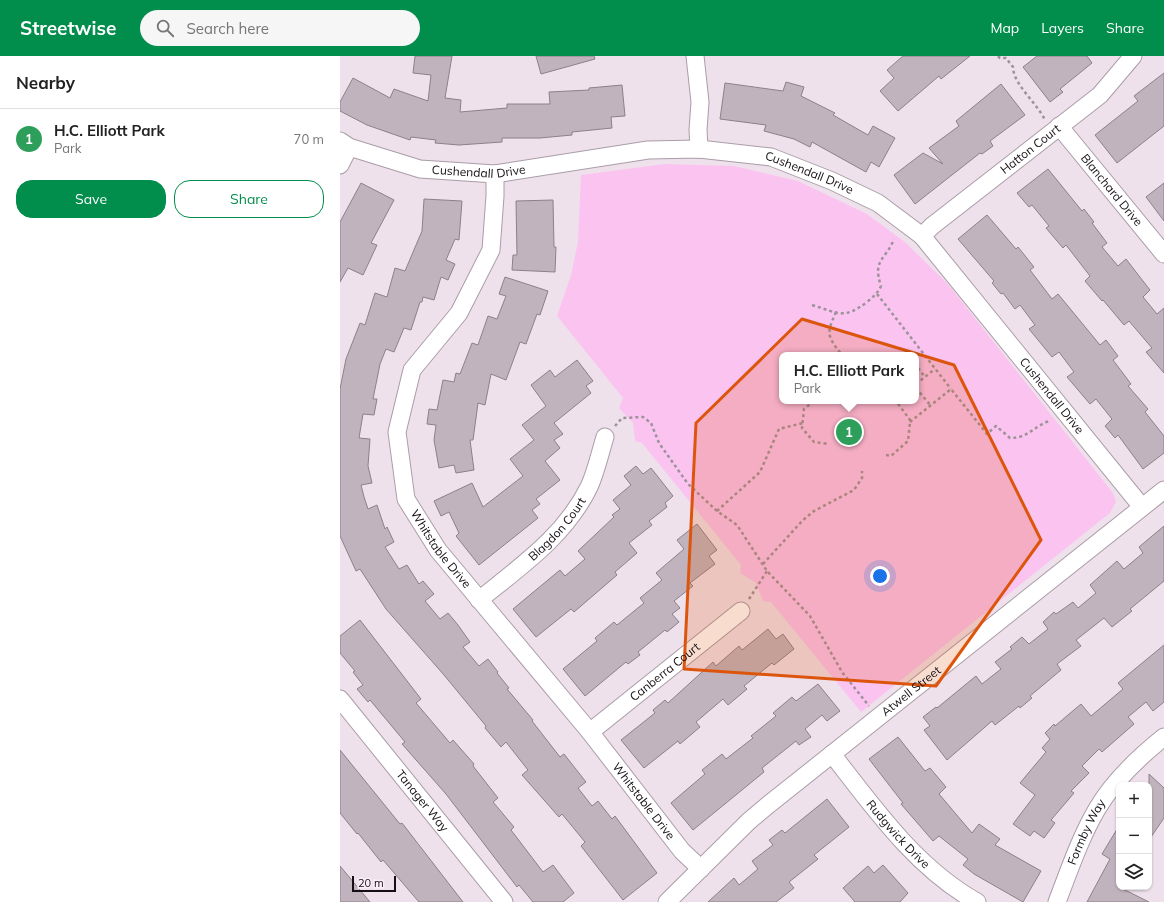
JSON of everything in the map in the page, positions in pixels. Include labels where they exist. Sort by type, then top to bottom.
[{"type":"street","points":[[695,56],[700,102],[698,130],[699,149]]},
{"type":"street","name":"Hatton Court","points":[[922,236],[932,226],[1100,95],[1133,56]]},
{"type":"street","name":"Blanchard Drive","points":[[1059,126],[1164,254]]},
{"type":"street","points":[[340,165],[345,144]]},
{"type":"street","name":"Cushendall Drive","points":[[345,144],[420,169],[495,174],[648,150],[699,149],[771,157],[832,181],[878,203],[922,236],[1142,507]]},
{"type":"street","name":"Whitstable Drive","points":[[495,174],[491,250],[459,313],[412,370],[397,432],[406,499],[438,550],[590,732],[682,851],[701,869]]},
{"type":"street","name":"Blagdon Court","points":[[479,600],[548,544],[570,519],[590,486],[605,437]]},
{"type":"street","name":"Atwell Street","points":[[667,902],[749,821],[1164,490]]},
{"type":"street","name":"Canberra Court","points":[[590,732],[741,611]]},
{"type":"street","name":"Tanager Way","points":[[340,700],[504,902]]},
{"type":"street","name":"Formby Way","points":[[1056,902],[1080,842],[1097,809],[1109,791],[1130,767],[1164,736]]},
{"type":"street","name":"Rudgwick Drive","points":[[832,754],[898,837],[935,873],[977,902]]},
{"type":"path","points":[[998,56],[1000,58],[1006,58],[1013,67],[1013,75],[1041,112],[1046,123],[1059,126]]},
{"type":"path","points":[[812,305],[848,314],[854,312],[877,294],[881,286],[877,274],[878,266],[891,247],[894,239]]},
{"type":"path","points":[[877,294],[987,434],[996,426],[1010,438],[1021,438],[1049,420]]},
{"type":"path","points":[[836,312],[829,329],[829,336],[840,352]]},
{"type":"path","points":[[919,369],[925,377]]},
{"type":"path","points":[[919,382],[935,369]]},
{"type":"path","points":[[910,422],[951,390]]},
{"type":"path","points":[[919,392],[931,406]]},
{"type":"path","points":[[810,404],[804,409],[802,428],[814,442],[829,444]]},
{"type":"path","points":[[886,455],[891,456],[908,441],[910,420],[897,404]]},
{"type":"path","points":[[605,437],[622,418],[643,417],[651,423],[659,443],[688,484],[717,511],[737,525],[767,571],[810,616],[842,672],[878,717]]},
{"type":"path","points":[[717,511],[760,472],[780,430],[802,423]]},
{"type":"path","points":[[763,564],[786,536],[814,511],[854,490],[862,478],[862,471]]},
{"type":"path","points":[[741,611],[767,571]]},
{"type":"highlighted area","points":[[802,319],[954,365],[1041,540],[936,686],[684,669],[696,423]]},
{"type":"shaded area","points":[[664,164],[734,166],[798,181],[867,214],[905,242],[947,283],[1113,493],[1116,502],[1110,513],[861,712],[771,602],[763,601],[756,583],[740,573],[741,565],[642,443],[635,441],[633,423],[619,408],[623,398],[557,316],[571,275],[578,242],[581,175]]},
{"type":"building","points":[[415,56],[452,56],[445,98],[461,100],[460,112],[507,108],[507,104],[550,104],[549,92],[589,90],[589,88],[622,85],[625,116],[611,117],[612,128],[572,132],[572,135],[540,138],[502,138],[502,142],[459,145],[435,143],[436,140],[411,137],[410,140],[367,125],[340,111],[340,102],[353,78],[390,98],[394,89],[428,101],[431,75],[413,73]]},
{"type":"building","points":[[536,56],[594,56],[595,59],[541,74]]},
{"type":"building","points":[[903,56],[970,56],[941,79],[939,76],[898,111],[880,91],[894,78],[887,70]]},
{"type":"building","points":[[1037,56],[1087,56],[1092,63],[1060,89],[1063,92],[1050,102],[1023,67]]},
{"type":"building","points":[[1164,73],[1164,126],[1117,163],[1095,135],[1138,101],[1134,96]]},
{"type":"building","points":[[786,82],[804,87],[801,96],[835,113],[833,115],[868,135],[873,126],[895,138],[879,167],[871,162],[866,172],[812,142],[810,147],[794,139],[764,131],[766,125],[720,119],[725,83],[783,91]]},
{"type":"building","points":[[1001,84],[1025,115],[990,141],[993,146],[982,154],[980,153],[915,204],[894,175],[923,153],[943,164],[929,148],[959,126],[956,121]]},
{"type":"building","points":[[1048,169],[1082,211],[1084,209],[1094,222],[1092,223],[1107,243],[1102,247],[1118,266],[1126,259],[1150,290],[1143,297],[1157,314],[1164,308],[1164,373],[1146,352],[1152,348],[1129,321],[1124,325],[1103,300],[1102,301],[1085,281],[1090,276],[1066,245],[1063,248],[1046,228],[1049,226],[1032,205],[1029,207],[1017,193]]},
{"type":"building","points":[[361,183],[394,200],[371,243],[377,245],[363,275],[348,268],[340,282],[340,222]]},
{"type":"building","points":[[1164,183],[1164,221],[1146,197]]},
{"type":"building","points":[[424,199],[462,201],[459,240],[455,239],[446,260],[455,264],[448,280],[441,277],[434,300],[423,297],[411,330],[404,328],[394,352],[386,349],[380,364],[373,399],[377,399],[374,415],[363,414],[359,438],[370,439],[368,466],[372,483],[361,485],[364,497],[368,509],[377,505],[385,529],[387,527],[394,542],[385,547],[399,569],[407,565],[419,584],[423,581],[434,594],[425,601],[440,619],[448,613],[458,625],[470,642],[463,647],[479,666],[488,659],[509,688],[507,689],[533,720],[532,721],[560,757],[564,754],[586,782],[578,788],[592,806],[598,801],[612,819],[615,816],[657,873],[623,900],[581,846],[585,842],[562,814],[559,817],[522,775],[528,770],[506,742],[501,747],[485,728],[486,726],[444,675],[386,609],[360,569],[356,571],[340,536],[340,389],[346,359],[360,323],[365,325],[375,293],[387,297],[395,268],[405,271],[422,231]]},
{"type":"building","points":[[553,200],[554,247],[556,247],[555,272],[512,270],[513,255],[517,255],[516,201]]},
{"type":"building","points":[[987,215],[1016,249],[1018,247],[1034,267],[1030,270],[1052,299],[1058,294],[1100,345],[1106,340],[1118,356],[1113,360],[1131,384],[1128,386],[1148,409],[1145,412],[1164,436],[1164,453],[1143,469],[1118,435],[1115,438],[1105,426],[1112,419],[1096,399],[1090,404],[1067,377],[1074,372],[1059,352],[1052,357],[1029,329],[1035,325],[1020,305],[1015,309],[1003,293],[1001,294],[992,283],[994,281],[958,239]]},
{"type":"building","points":[[505,277],[548,291],[540,315],[537,314],[526,344],[520,342],[506,380],[491,374],[485,405],[478,403],[473,440],[470,440],[474,470],[456,473],[454,465],[439,468],[434,440],[436,425],[427,424],[429,409],[437,410],[443,380],[454,382],[456,373],[460,374],[472,343],[478,345],[488,316],[497,319],[506,296],[499,294]]},
{"type":"building","points":[[577,360],[593,381],[586,386],[591,393],[554,423],[563,434],[554,440],[560,448],[545,461],[560,480],[536,499],[540,504],[532,510],[538,518],[479,565],[456,536],[459,533],[449,512],[441,516],[434,501],[472,483],[483,507],[523,476],[510,459],[534,440],[522,425],[546,406],[531,385],[550,370],[555,377]]},
{"type":"building","points":[[636,466],[643,474],[651,468],[673,496],[665,503],[667,507],[649,521],[652,525],[629,543],[637,553],[615,572],[617,575],[574,612],[571,609],[536,637],[513,609],[560,570],[565,576],[585,559],[578,551],[614,517],[612,515],[620,509],[613,500],[631,485],[624,476]]},
{"type":"building","points":[[697,524],[717,550],[709,556],[715,564],[690,583],[693,586],[674,601],[680,608],[672,614],[679,622],[667,632],[665,630],[638,652],[640,655],[628,664],[626,662],[585,696],[563,669],[597,641],[595,638],[614,622],[617,625],[644,603],[640,598],[662,580],[656,573],[684,549],[677,540]]},
{"type":"building","points":[[1164,526],[1164,581],[1130,609],[1132,611],[1112,627],[1104,618],[1076,640],[1081,646],[1057,664],[1061,670],[1030,696],[1032,698],[1020,708],[1019,706],[995,725],[992,721],[947,760],[924,730],[930,726],[923,717],[936,707],[937,708],[976,676],[982,684],[1001,669],[995,662],[1012,649],[1010,647],[1022,637],[1029,644],[1048,629],[1043,622],[1054,612],[1056,614],[1073,602],[1078,608],[1096,593],[1090,585],[1117,561],[1124,569],[1143,553],[1139,547]]},
{"type":"building","points":[[360,620],[421,699],[416,703],[450,743],[453,740],[474,764],[473,766],[498,798],[493,802],[514,827],[511,830],[543,872],[553,865],[574,893],[563,902],[533,902],[519,885],[517,887],[446,794],[402,744],[405,742],[370,700],[368,702],[357,689],[363,685],[353,672],[355,671],[340,653],[340,636]]},
{"type":"building","points":[[768,629],[776,639],[783,634],[794,649],[774,665],[772,663],[744,686],[747,689],[728,705],[723,699],[696,722],[700,727],[680,744],[678,741],[644,768],[621,740],[655,713],[653,710],[665,700],[668,703],[713,662],[716,666],[739,646],[742,650]]},
{"type":"building","points":[[1164,645],[1164,702],[1153,711],[1146,702],[1128,717],[1134,724],[1102,752],[1099,749],[1082,766],[1089,773],[1071,791],[1074,793],[1051,820],[1055,823],[1044,838],[1034,831],[1030,836],[1013,824],[1035,795],[1020,783],[1046,752],[1042,748],[1050,739],[1045,733],[1054,724],[1055,726],[1081,704],[1091,716],[1123,689],[1118,683]]},
{"type":"building","points":[[818,684],[840,711],[827,721],[822,715],[805,729],[811,737],[799,745],[796,741],[762,768],[764,772],[693,830],[671,803],[705,774],[702,770],[722,754],[726,759],[753,738],[751,736],[776,716],[773,713],[792,697],[796,701]]},
{"type":"building","points":[[898,737],[925,771],[930,768],[946,787],[939,794],[972,833],[979,824],[1000,839],[995,845],[1041,871],[1023,902],[974,874],[963,865],[968,859],[939,836],[933,841],[901,804],[903,803],[869,759]]},
{"type":"building","points":[[340,750],[400,824],[402,823],[463,902],[419,902],[383,860],[381,862],[340,813]]},
{"type":"building","points":[[1149,774],[1164,788],[1164,818],[1152,836],[1152,782],[1149,782]]},
{"type":"building","points":[[827,799],[849,827],[814,855],[818,859],[789,882],[794,888],[776,902],[708,902],[734,878],[739,885],[758,869],[752,861],[773,845],[769,840],[782,830],[785,833]]},
{"type":"building","points":[[1116,831],[1116,890],[1125,890],[1149,902],[1087,902],[1110,859],[1102,854]]},
{"type":"building","points":[[883,865],[908,893],[900,902],[855,902],[843,888],[868,866],[874,873]]},
{"type":"building","points":[[340,866],[370,902],[340,902]]},
{"type":"place","name":"H.C. Elliott Park","points":[[849,432]]}]
